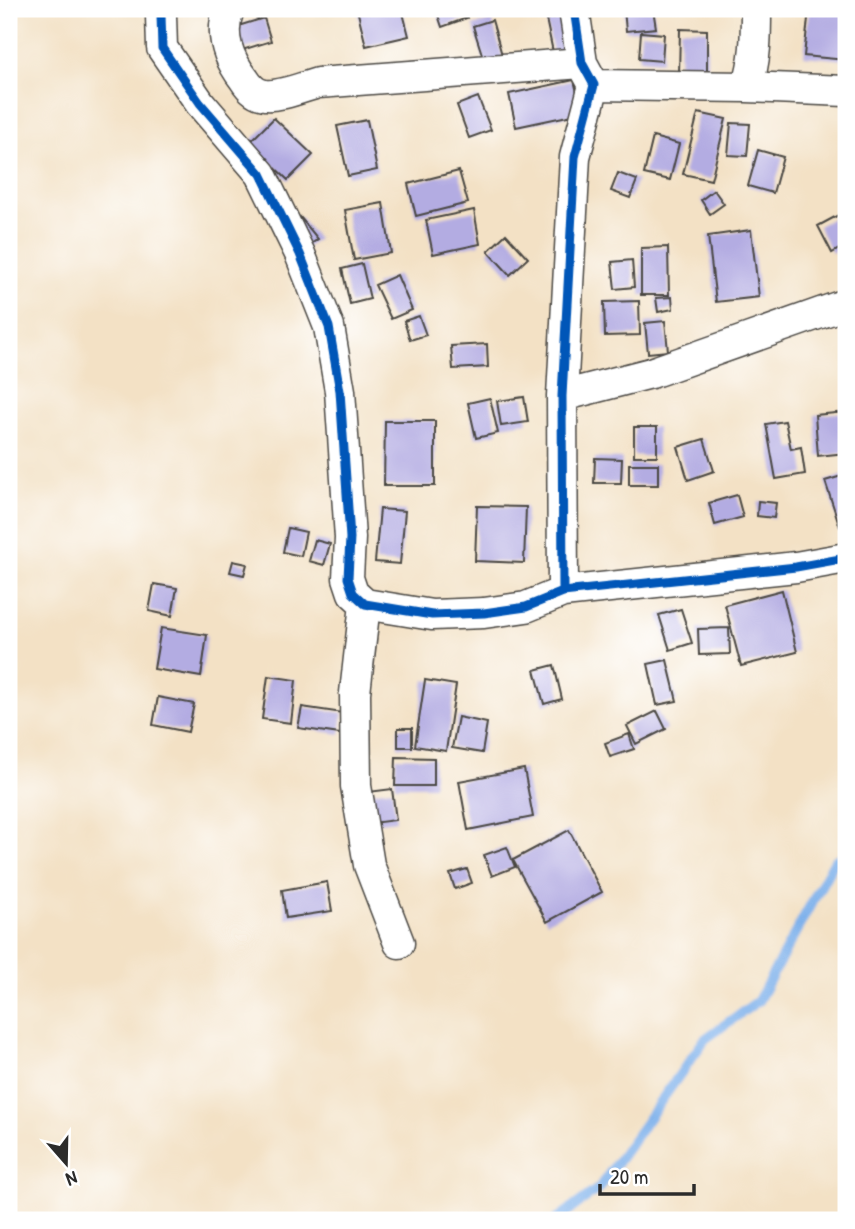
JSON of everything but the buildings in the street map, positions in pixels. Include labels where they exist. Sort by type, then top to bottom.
[{"type":"street","points":[[162,9],[162,48],[200,103],[261,174],[300,254],[329,327],[340,391],[350,538],[348,578],[353,593],[365,604],[432,615],[484,613],[526,607],[563,592],[796,567],[846,558]]},
{"type":"street","points":[[229,9],[224,22],[232,63],[251,89],[265,95],[285,93],[318,83],[588,74],[747,87],[846,91]]},
{"type":"street","points":[[563,592],[562,396],[575,157],[588,74],[574,9]]},
{"type":"street","points":[[747,87],[757,42],[756,9]]},
{"type":"street","points":[[562,396],[651,373],[846,304]]},
{"type":"street","points":[[365,604],[355,693],[356,786],[369,864],[399,943]]},
{"type":"waterway","points":[[556,1220],[599,1188],[705,1039],[758,1001],[835,860],[846,855]]},
{"type":"cycle path","points":[[162,9],[162,48],[200,103],[261,174],[300,254],[329,327],[340,391],[350,538],[348,578],[353,593],[365,604],[432,615],[484,613],[526,607],[563,592],[796,567],[846,558]]},
{"type":"cycle path","points":[[563,592],[562,396],[575,157],[594,85],[582,63],[574,9]]}]
